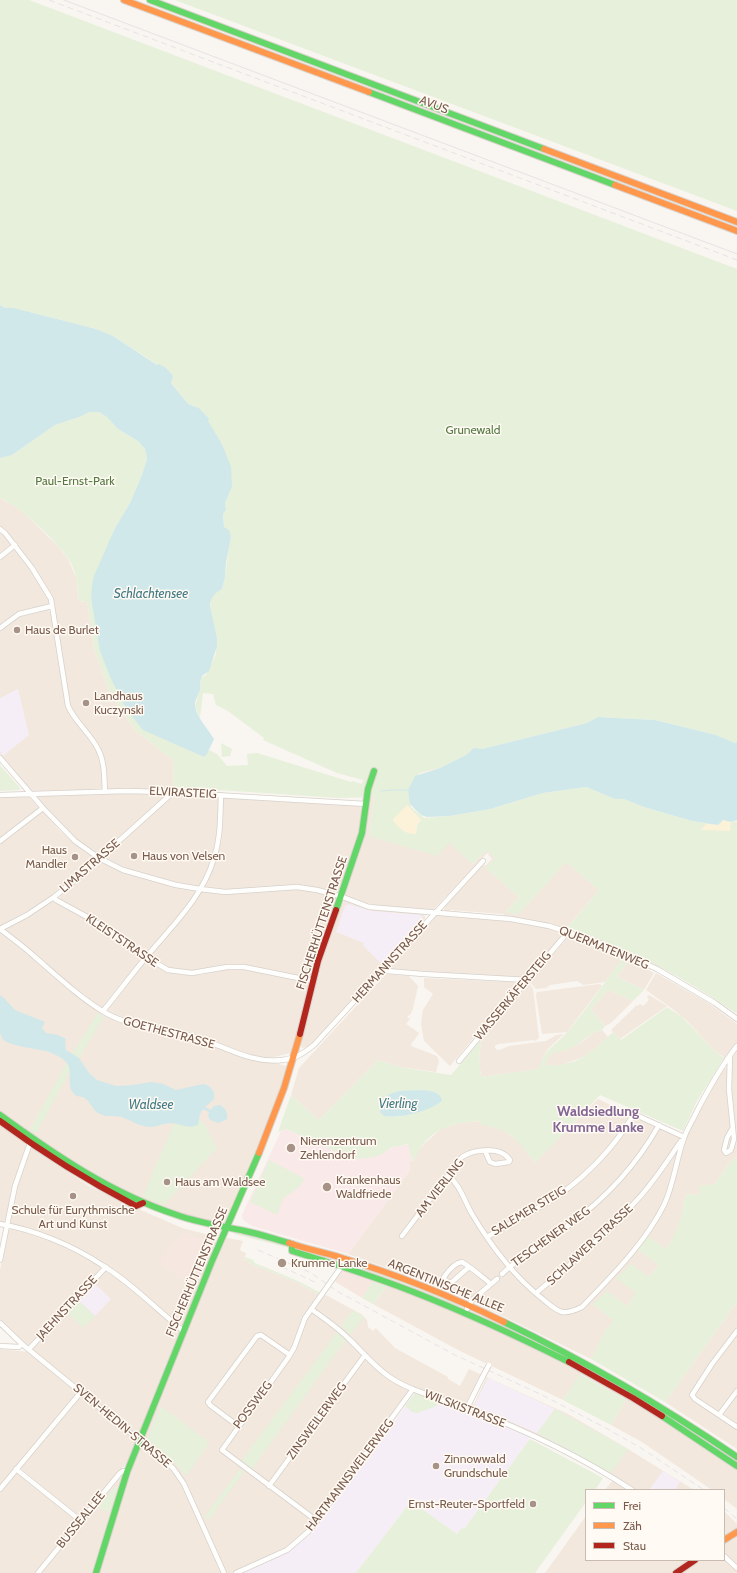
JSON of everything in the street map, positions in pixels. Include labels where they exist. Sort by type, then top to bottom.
[{"type":"main road","name":"AVUS","points":[[124,0],[737,231]]},
{"type":"main road","name":"AVUS","points":[[150,0],[737,222]]},
{"type":"main road","name":"FISCHERHÜTTENSTRASSE","points":[[96,1573],[127,1472],[183,1331],[270,1128],[294,1058],[313,981],[362,833],[368,789],[374,771]]},
{"type":"main road","name":"ARGENTINISCHE ALLEE","points":[[0,1115],[61,1158],[96,1179],[143,1203],[192,1220],[249,1232],[344,1258],[469,1305],[595,1368],[699,1431],[737,1458]]},
{"type":"main road","points":[[0,1121],[58,1163],[93,1184],[136,1206],[143,1203]]},
{"type":"main road","name":"ARGENTINISCHE ALLEE","points":[[292,1244],[292,1251],[342,1266],[413,1291],[465,1312],[542,1349],[630,1397],[690,1433],[737,1466]]},
{"type":"main road","points":[[725,1539],[737,1532]]},
{"type":"main road","points":[[676,1573],[694,1561]]},
{"type":"street","points":[[0,529],[15,545],[48,593],[52,606],[68,706],[71,713],[99,750],[104,769],[105,792]]},
{"type":"street","points":[[0,557],[15,545]]},
{"type":"street","points":[[0,628],[19,614],[52,606]]},
{"type":"street","name":"QUERMATENWEG","points":[[0,758],[42,808],[75,841],[99,858],[123,870],[149,878],[200,889],[225,892],[297,887],[340,896],[369,907],[511,919],[549,926],[598,942],[657,969],[715,1003],[737,1019]]},
{"type":"street","name":"ELVIRASTEIG","points":[[0,795],[170,792],[366,804]]},
{"type":"street","name":"LIMASTRASSE","points":[[0,929],[28,915],[54,897],[170,795],[170,792]]},
{"type":"street","points":[[103,1011],[176,922],[200,889],[214,860],[218,845],[221,826],[221,795]]},
{"type":"street","points":[[0,841],[42,808]]},
{"type":"street","name":"HERMANNSTRASSE","points":[[294,1058],[314,1045],[483,861]]},
{"type":"street","name":"KLEISTSTRASSE","points":[[54,897],[56,900],[89,918],[161,967],[176,972],[192,973],[227,967],[244,967],[313,981]]},
{"type":"street","name":"GOETHESTRASSE","points":[[0,929],[79,994],[103,1011],[118,1019],[133,1025],[193,1036],[248,1057],[282,1060],[294,1058]]},
{"type":"street","name":"WASSERKÄFERSTEIG","points":[[459,1061],[568,932]]},
{"type":"street","points":[[385,968],[387,971],[528,980]]},
{"type":"street","points":[[448,1175],[456,1182],[469,1209],[509,1267],[536,1293],[557,1310],[563,1312],[576,1311],[582,1307],[614,1274],[646,1235],[664,1206],[670,1191],[677,1157],[684,1137],[711,1084],[737,1046]]},
{"type":"street","points":[[730,1055],[728,1079],[732,1129]]},
{"type":"street","name":"SALEMER STEIG","points":[[487,1237],[557,1196],[578,1180],[606,1153],[634,1114],[659,1125]]},
{"type":"street","points":[[659,1125],[684,1137]]},
{"type":"street","name":"TESCHENER WEG","points":[[502,1274],[509,1267],[568,1226],[595,1204],[629,1167],[653,1136],[659,1125]]},
{"type":"street","name":"SCHLAWER STRASSE","points":[[536,1293],[589,1248],[638,1199],[684,1137]]},
{"type":"street","points":[[0,1260],[15,1186],[30,1143]]},
{"type":"street","name":"AM VIERLING","points":[[402,1236],[460,1159],[466,1155],[485,1151],[500,1152],[508,1157],[510,1162],[495,1164],[490,1162],[485,1151]]},
{"type":"street","points":[[0,1224],[8,1225],[59,1242],[81,1252],[106,1267],[183,1331]]},
{"type":"street","name":"POSSWEG","points":[[317,1521],[222,1451],[222,1447],[290,1355],[302,1325],[312,1308],[342,1266],[344,1258]]},
{"type":"street","points":[[469,1267],[452,1282],[450,1283],[445,1280],[444,1277],[460,1262],[462,1262],[469,1267],[491,1284]]},
{"type":"street","name":"JAEHNSTRASSE","points":[[29,1349],[106,1267]]},
{"type":"street","points":[[465,1312],[472,1300],[497,1279]]},
{"type":"street","name":"WILSKISTRASSE","points":[[312,1308],[344,1333],[376,1367],[391,1378],[413,1389],[467,1408],[537,1437],[575,1456],[630,1489]]},
{"type":"street","name":"SVEN-HEDIN-STRASSE","points":[[0,1323],[22,1344],[166,1462],[179,1476],[224,1573]]},
{"type":"street","points":[[737,1331],[712,1364],[692,1395],[737,1428]]},
{"type":"street","points":[[238,1426],[209,1404],[209,1400],[259,1335],[290,1355]]},
{"type":"street","points":[[0,1346],[19,1348],[22,1344]]},
{"type":"street","name":"ZINSWEILERWEG","points":[[269,1486],[365,1355]]},
{"type":"street","points":[[467,1408],[489,1365]]},
{"type":"street","name":"HARTMANNSWEILERWEG","points":[[236,1573],[286,1550],[306,1535],[413,1389]]},
{"type":"street","points":[[719,1415],[737,1391]]},
{"type":"street","points":[[0,1489],[80,1392]]},
{"type":"street","points":[[16,1469],[81,1521]]},
{"type":"street","name":"BUSSEALLEE","points":[[38,1573],[120,1473],[123,1471],[127,1472]]},
{"type":"street","points":[[725,1557],[737,1568]]},
{"type":"shaded area","points":[[0,498],[25,514],[59,547],[68,559],[76,577],[79,602],[87,601],[95,652],[110,693],[135,730],[174,761],[173,790],[107,788],[104,760],[73,715],[69,701],[51,593],[32,565],[0,528]]},
{"type":"shaded area","points":[[0,531],[11,545],[0,554]]},
{"type":"shaded area","points":[[14,549],[31,568],[48,598],[49,604],[20,612],[0,626],[0,558]]},
{"type":"shaded area","points":[[48,610],[51,612],[67,709],[97,751],[101,763],[103,788],[101,790],[31,791],[0,754],[0,631],[18,617]]},
{"type":"shaded area","points":[[18,689],[29,735],[3,756],[0,751],[0,698]]},
{"type":"shaded area","points":[[125,793],[165,794],[166,796],[99,855],[73,837],[37,798],[39,796]]},
{"type":"shaded area","points":[[174,795],[218,797],[219,799],[217,838],[208,869],[198,887],[145,875],[105,858],[106,855]]},
{"type":"shaded area","points":[[0,797],[29,797],[39,808],[0,839]]},
{"type":"shaded area","points":[[224,797],[360,806],[362,811],[359,832],[340,889],[335,893],[320,888],[297,885],[229,890],[204,887],[214,866],[221,842]]},
{"type":"shaded area","points":[[369,797],[374,797],[369,836],[449,842],[473,864],[486,850],[495,858],[486,868],[519,897],[506,912],[528,904],[566,861],[599,890],[566,929],[540,922],[507,917],[503,914],[450,910],[449,912],[446,912],[444,909],[445,906],[481,866],[486,865],[492,859],[487,853],[433,910],[382,906],[370,904],[346,896],[345,891]]},
{"type":"shaded area","points":[[41,812],[44,812],[59,830],[93,857],[94,860],[59,891],[37,906],[0,926],[0,844]]},
{"type":"shaded area","points":[[100,861],[141,878],[195,890],[195,893],[174,922],[147,953],[144,953],[102,924],[59,899],[60,896]]},
{"type":"shaded area","points":[[309,890],[334,896],[336,898],[336,902],[312,974],[309,978],[252,967],[192,972],[166,967],[151,958],[151,954],[202,891]]},
{"type":"shaded area","points":[[345,900],[372,909],[423,914],[425,919],[315,1041],[308,1047],[302,1048],[300,1043],[324,951],[340,904],[342,904]]},
{"type":"shaded area","points":[[55,901],[103,929],[142,958],[103,1008],[71,985],[6,930],[6,928]]},
{"type":"shaded area","points":[[348,904],[373,911],[421,915],[423,919],[383,965],[363,946],[364,943],[336,932],[345,906]]},
{"type":"shaded area","points":[[437,915],[528,923],[561,931],[562,937],[526,978],[390,969],[391,966]]},
{"type":"shaded area","points":[[0,932],[99,1011],[114,1020],[134,1027],[186,1037],[287,1066],[279,1095],[265,1133],[225,1222],[217,1223],[194,1218],[153,1205],[107,1183],[49,1147],[0,1112]]},
{"type":"shaded area","points":[[569,936],[623,958],[605,982],[583,985],[577,981],[550,985],[546,988],[536,989],[530,982]]},
{"type":"shaded area","points":[[629,960],[654,973],[644,990],[617,977]]},
{"type":"shaded area","points":[[146,961],[165,971],[183,975],[201,975],[227,969],[241,969],[307,982],[309,988],[291,1053],[274,1057],[259,1057],[235,1050],[196,1035],[123,1020],[109,1012],[108,1008]]},
{"type":"shaded area","points":[[656,973],[710,1004],[737,1024],[737,1044],[723,1062],[722,1060],[724,1057],[715,1051],[687,1021],[646,990]]},
{"type":"shaded area","points":[[387,974],[409,976],[418,986],[413,1009],[407,1017],[410,1019],[406,1024],[419,1033],[412,1042],[411,1046],[437,1056],[439,1061],[436,1072],[399,1067],[378,1060],[319,1120],[291,1095],[299,1068]]},
{"type":"shaded area","points":[[424,978],[514,982],[517,986],[450,1066],[424,1041],[421,1024],[423,1010],[433,994],[424,987]]},
{"type":"shaded area","points":[[529,983],[533,989],[539,1038],[535,1041],[498,1044],[495,1048],[497,1050],[509,1046],[546,1041],[556,1035],[564,1034],[548,1049],[542,1060],[540,1069],[481,1077],[479,1059],[481,1040]]},
{"type":"shaded area","points":[[600,984],[602,986],[567,1032],[542,1034],[536,995],[537,992]]},
{"type":"shaded area","points":[[608,990],[633,1001],[611,1023],[605,1026],[591,1009]]},
{"type":"shaded area","points":[[649,995],[667,1006],[620,1039],[611,1030],[637,1005],[638,1006],[640,1004],[643,1006],[649,1000],[647,997]]},
{"type":"shaded area","points":[[602,1030],[608,1037],[588,1055],[560,1066],[546,1065],[551,1053],[573,1047],[594,1032]]},
{"type":"shaded area","points":[[737,1049],[737,1156],[728,1165],[715,1184],[700,1195],[686,1194],[680,1224],[666,1249],[638,1249],[659,1265],[649,1277],[617,1278],[637,1293],[627,1306],[592,1304],[614,1320],[604,1333],[591,1359],[452,1291],[348,1254],[410,1170],[409,1162],[414,1160],[419,1149],[441,1129],[459,1123],[479,1121],[501,1129],[518,1141],[535,1162],[598,1099],[685,1140],[710,1089],[722,1069],[730,1067],[732,1057]]},
{"type":"shaded area","points":[[0,1124],[25,1143],[26,1146],[13,1185],[5,1223],[0,1222]]},
{"type":"shaded area","name":"Krankenhaus Waldfriede","points":[[286,1129],[350,1158],[360,1159],[384,1153],[390,1148],[409,1144],[412,1161],[409,1162],[410,1170],[348,1254],[252,1226],[243,1220],[242,1215],[281,1131]]},
{"type":"shaded area","points":[[33,1149],[89,1186],[182,1228],[216,1238],[217,1244],[184,1325],[179,1325],[111,1268],[96,1258],[61,1241],[10,1224],[19,1178],[30,1150]]},
{"type":"shaded area","points":[[12,1228],[58,1244],[79,1254],[101,1268],[100,1271],[29,1345],[26,1345],[0,1321],[0,1270],[8,1231]]},
{"type":"shaded area","points":[[183,1232],[214,1243],[194,1290],[159,1262]]},
{"type":"shaded area","points":[[227,1238],[243,1241],[240,1249],[246,1253],[244,1259],[249,1263],[296,1282],[318,1294],[319,1292],[321,1293],[305,1315],[290,1352],[287,1352],[262,1333],[257,1333],[206,1402],[207,1405],[235,1427],[220,1448],[221,1452],[314,1521],[306,1532],[286,1548],[232,1573],[226,1573],[210,1537],[172,1466],[145,1442],[144,1436],[220,1247]]},
{"type":"shaded area","points":[[105,1270],[124,1283],[180,1331],[140,1433],[139,1432],[136,1434],[32,1348]]},
{"type":"shaded area","points":[[345,1270],[375,1280],[362,1298],[334,1281],[341,1271]]},
{"type":"shaded area","points":[[95,1284],[111,1299],[95,1316],[79,1301]]},
{"type":"shaded area","points":[[388,1285],[453,1310],[533,1346],[654,1413],[737,1469],[737,1509],[725,1500],[725,1489],[711,1489],[642,1442],[611,1425],[626,1400],[581,1374],[563,1400],[458,1350],[373,1304]]},
{"type":"shaded area","points":[[324,1294],[361,1314],[367,1320],[368,1327],[373,1331],[376,1328],[395,1348],[448,1377],[448,1379],[460,1386],[469,1369],[482,1375],[467,1404],[465,1405],[418,1389],[401,1382],[382,1370],[316,1310],[315,1307]]},
{"type":"shaded area","points":[[737,1302],[737,1449],[665,1402]]},
{"type":"shaded area","points":[[310,1313],[315,1313],[338,1330],[362,1355],[268,1483],[225,1451],[224,1447],[288,1360],[304,1322]]},
{"type":"shaded area","points":[[259,1336],[287,1357],[238,1423],[211,1404],[211,1401]]},
{"type":"shaded area","points":[[0,1349],[29,1352],[76,1390],[77,1393],[0,1486]]},
{"type":"shaded area","points":[[364,1360],[367,1360],[410,1390],[316,1518],[273,1487],[272,1484]]},
{"type":"shaded area","points":[[484,1376],[568,1414],[692,1489],[633,1489],[615,1477],[471,1408],[471,1404],[474,1404],[486,1378]]},
{"type":"shaded area","points":[[488,1378],[555,1409],[537,1433],[476,1407],[475,1404]]},
{"type":"shaded area","name":"Zinnowwald Grundschule","points":[[415,1393],[508,1427],[528,1436],[530,1439],[464,1529],[457,1534],[411,1501],[356,1573],[243,1573],[286,1553],[312,1533]]},
{"type":"shaded area","points":[[80,1396],[83,1396],[135,1439],[136,1445],[125,1465],[80,1517],[20,1468]]},
{"type":"shaded area","points":[[144,1447],[165,1464],[178,1478],[222,1573],[98,1573],[128,1477],[139,1448]]},
{"type":"shaded area","points":[[663,1471],[680,1482],[676,1489],[650,1489]]},
{"type":"shaded area","points":[[15,1473],[17,1473],[77,1521],[35,1573],[0,1573],[0,1492]]},
{"type":"shaded area","points":[[120,1478],[122,1479],[94,1573],[41,1573]]},
{"type":"shaded area","points":[[613,1480],[627,1489],[606,1489]]},
{"type":"shaded area","points":[[725,1512],[737,1524],[737,1528],[725,1536]]},
{"type":"shaded area","points":[[585,1517],[585,1561],[690,1561],[672,1573],[545,1573]]},
{"type":"shaded area","points":[[737,1537],[737,1566],[725,1556],[725,1541],[727,1540],[731,1541]]},
{"type":"shaded area","points":[[725,1559],[737,1570],[737,1573],[679,1573],[697,1561],[725,1561]]},
{"type":"green space","name":"Grunewald","points":[[0,0],[29,0],[737,269],[737,742],[735,743],[716,735],[655,720],[598,717],[587,723],[482,749],[473,749],[466,755],[440,768],[420,773],[408,790],[411,807],[424,818],[450,816],[490,809],[543,793],[586,787],[615,799],[624,799],[644,807],[692,821],[718,825],[737,821],[737,1014],[697,988],[656,965],[634,954],[568,927],[599,890],[566,862],[518,915],[506,912],[519,897],[485,868],[495,858],[486,850],[473,864],[449,843],[437,856],[369,836],[374,797],[339,798],[173,787],[174,761],[135,730],[110,693],[95,652],[87,601],[79,602],[78,588],[72,565],[60,548],[40,527],[18,509],[0,498],[0,458],[12,455],[55,425],[82,416],[89,412],[99,412],[107,417],[118,429],[138,441],[145,449],[147,459],[130,503],[115,528],[91,598],[94,613],[143,729],[204,757],[209,750],[217,754],[227,766],[248,765],[247,754],[257,753],[351,782],[353,781],[362,784],[363,780],[337,773],[263,740],[264,738],[228,711],[216,705],[213,694],[203,693],[200,718],[195,706],[201,686],[200,682],[202,677],[206,675],[216,654],[210,600],[217,591],[222,589],[225,576],[231,537],[224,527],[223,514],[226,510],[225,503],[232,487],[222,444],[199,408],[188,404],[157,365],[113,336],[96,329],[14,308],[5,308],[0,305]],"holes":[[[408,806],[421,820],[417,825],[417,830],[398,815]]]},
{"type":"green space","points":[[175,0],[737,0],[737,211]]},
{"type":"green space","points":[[221,743],[232,749],[230,756],[222,757]]},
{"type":"green space","points":[[0,765],[20,788],[19,790],[0,791]]},
{"type":"green space","points":[[623,957],[629,960],[617,977],[644,990],[633,1001],[608,990],[591,1009],[605,1026],[602,1030],[594,1032],[577,1045],[564,1051],[551,1053],[546,1065],[566,1064],[575,1061],[591,1052],[613,1032],[621,1040],[667,1007],[682,1017],[715,1051],[724,1058],[697,1101],[683,1131],[600,1095],[535,1162],[512,1136],[502,1130],[480,1124],[479,1121],[446,1127],[432,1135],[412,1161],[408,1144],[390,1148],[384,1153],[375,1157],[360,1159],[350,1158],[286,1129],[278,1132],[291,1095],[319,1120],[378,1060],[399,1067],[451,1075],[481,1040],[479,1059],[481,1077],[539,1069],[544,1056],[569,1030]],"holes":[[[424,1090],[439,1094],[441,1102],[416,1113],[388,1117],[380,1109],[382,1102],[386,1097],[397,1092]]]},
{"type":"green space","points":[[98,1013],[104,1017],[79,1058],[72,1054]]},
{"type":"green space","points":[[67,1062],[70,1071],[36,1134],[30,1129]]},
{"type":"green space","points":[[199,1119],[204,1123],[217,1148],[164,1205],[143,1196],[174,1123],[187,1127],[198,1125]]},
{"type":"green space","points":[[737,1156],[737,1302],[665,1402],[591,1359],[604,1333],[613,1320],[592,1304],[607,1291],[627,1306],[636,1293],[616,1278],[631,1264],[649,1277],[659,1265],[637,1249],[647,1236],[666,1249],[674,1236],[679,1223],[686,1194],[700,1195],[699,1186],[715,1184],[728,1165]]},
{"type":"green space","points":[[269,1160],[304,1178],[300,1186],[283,1199],[277,1215],[250,1202]]},
{"type":"green space","points":[[235,1231],[290,1246],[289,1248],[234,1234]]},
{"type":"green space","points":[[245,1257],[319,1292],[318,1294],[296,1282],[249,1263],[244,1259]]},
{"type":"green space","points":[[348,1262],[461,1305],[460,1307],[348,1265]]},
{"type":"green space","points":[[373,1281],[387,1286],[373,1304],[362,1298]]},
{"type":"green space","points":[[79,1301],[95,1316],[83,1328],[67,1313]]},
{"type":"green space","points":[[353,1310],[364,1317],[350,1335],[341,1326]]},
{"type":"green space","points":[[499,1322],[572,1359],[658,1408],[656,1410],[498,1324]]},
{"type":"green space","points":[[337,1332],[346,1340],[252,1469],[241,1461]]},
{"type":"green space","points":[[580,1374],[626,1400],[611,1425],[563,1400]]},
{"type":"green space","points":[[415,1393],[439,1401],[437,1406],[417,1413],[412,1412],[405,1406]]},
{"type":"green space","points":[[162,1407],[209,1442],[186,1476],[171,1459],[147,1439],[160,1408]]},
{"type":"green space","points":[[555,1409],[628,1449],[611,1473],[537,1433]]},
{"type":"green space","points":[[661,1410],[737,1460],[737,1463],[660,1412]]},
{"type":"green space","name":"Ernst-Reuter-Sportfeld","points":[[530,1439],[603,1478],[596,1489],[585,1489],[585,1503],[535,1573],[356,1573],[411,1501],[457,1534],[462,1528],[464,1529]]},
{"type":"green space","points":[[240,1469],[244,1472],[207,1522],[205,1516]]},
{"type":"green space","points":[[114,1487],[117,1488],[110,1513],[98,1507]]},
{"type":"sand","points":[[407,805],[421,820],[417,825],[416,834],[406,832],[393,821],[393,819]]},
{"type":"sand","points":[[723,820],[731,822],[730,831],[701,830],[707,823],[718,825]]},
{"type":"water","name":"Schlachtensee","points":[[0,305],[5,308],[14,308],[96,329],[113,336],[157,365],[159,364],[166,368],[173,376],[171,383],[188,404],[199,408],[209,419],[208,421],[222,444],[231,467],[232,487],[225,503],[226,510],[223,514],[224,527],[229,530],[231,537],[222,589],[210,602],[217,646],[209,671],[202,676],[200,682],[201,685],[195,703],[198,715],[214,739],[204,757],[143,730],[127,710],[111,679],[100,651],[91,598],[94,576],[115,528],[130,503],[142,475],[147,459],[145,449],[138,441],[118,429],[107,417],[99,412],[89,412],[82,416],[55,425],[12,455],[0,458]]},
{"type":"water","points":[[598,717],[655,720],[716,735],[735,743],[737,742],[737,820],[731,822],[723,820],[718,825],[692,821],[644,807],[624,799],[615,799],[586,787],[543,793],[490,809],[450,816],[427,817],[421,815],[410,804],[408,790],[415,776],[440,768],[466,755],[474,748],[482,749],[587,723]]},
{"type":"water","name":"Waldsee","points":[[0,995],[15,1010],[45,1022],[42,1028],[46,1033],[58,1035],[66,1039],[66,1050],[79,1058],[89,1073],[97,1080],[116,1086],[151,1082],[163,1084],[176,1090],[203,1084],[209,1086],[214,1092],[214,1099],[205,1107],[211,1110],[214,1106],[220,1105],[226,1111],[227,1119],[219,1123],[210,1120],[208,1116],[209,1112],[203,1109],[200,1114],[198,1125],[187,1126],[171,1123],[146,1127],[121,1117],[98,1113],[86,1099],[73,1093],[70,1084],[69,1067],[63,1059],[49,1052],[18,1046],[3,1040],[0,1033]]},
{"type":"water","name":"Vierling","points":[[424,1090],[438,1094],[442,1101],[437,1105],[423,1111],[406,1115],[391,1117],[384,1116],[380,1112],[381,1104],[384,1098],[389,1094],[403,1091]]},
{"type":"waterway","points":[[381,791],[408,790]]},
{"type":"tram line","points":[[64,0],[737,254]]},
{"type":"railway","points":[[49,0],[737,260]]},
{"type":"railway","points":[[258,1250],[311,1273],[337,1291],[455,1355],[540,1394],[604,1427],[641,1448],[702,1489]]},
{"type":"railway","points":[[282,1267],[317,1283]]},
{"type":"railway","points":[[725,1509],[737,1519]]},
{"type":"traffic: fast","points":[[150,0],[544,149]]},
{"type":"traffic: fast","points":[[369,92],[615,185]]},
{"type":"traffic: fast","points":[[336,910],[362,833],[368,789],[374,771]]},
{"type":"traffic: fast","points":[[0,1115],[63,1159],[107,1185],[130,1196],[185,1218],[251,1232],[289,1243]]},
{"type":"traffic: fast","points":[[96,1573],[127,1472],[212,1261],[259,1153]]},
{"type":"traffic: fast","points":[[292,1244],[292,1251],[396,1285],[431,1299],[491,1325],[569,1362]]},
{"type":"traffic: fast","points":[[504,1322],[535,1337],[623,1385],[737,1457]]},
{"type":"traffic: fast","points":[[662,1416],[737,1466]]},
{"type":"traffic: slow","points":[[124,0],[369,92]]},
{"type":"traffic: slow","points":[[544,149],[737,222]]},
{"type":"traffic: slow","points":[[615,185],[737,231]]},
{"type":"traffic: slow","points":[[259,1153],[284,1088],[300,1034]]},
{"type":"traffic: slow","points":[[289,1243],[339,1257],[402,1278],[464,1303],[504,1322]]},
{"type":"traffic: slow","points":[[725,1539],[737,1532]]},
{"type":"traffic: jam","points":[[300,1034],[318,961],[336,910]]},
{"type":"traffic: jam","points":[[0,1121],[49,1155],[101,1187],[136,1206],[143,1203]]},
{"type":"traffic: jam","points":[[569,1362],[662,1416]]},
{"type":"traffic: jam","points":[[676,1573],[694,1561]]},
{"type":"place","name":"Haus de Burlet","points":[[17,630]]},
{"type":"place","name":"Landhaus Kuczynski","points":[[86,703]]},
{"type":"place","name":"Haus von Velsen","points":[[134,856]]},
{"type":"place","name":"Haus Mandler","points":[[75,857]]},
{"type":"place","name":"Nierenzentrum Zehlendorf","points":[[291,1148]]},
{"type":"place","name":"Haus am Waldsee","points":[[167,1182]]},
{"type":"place","name":"Krankenhaus Waldfriede","points":[[327,1187]]},
{"type":"place","name":"Schule für Eurythmische Art und Kunst","points":[[73,1196]]},
{"type":"place","name":"Krumme Lanke","points":[[282,1263]]},
{"type":"place","name":"Zinnowwald Grundschule","points":[[436,1466]]},
{"type":"place","name":"Ernst-Reuter-Sportfeld","points":[[533,1504]]},
{"type":"district","name":"Waldsiedlung Krumme Lanke","points":[[598,1120]]},
{"type":"park label","name":"Paul-Ernst-Park","points":[[75,481]]}]
